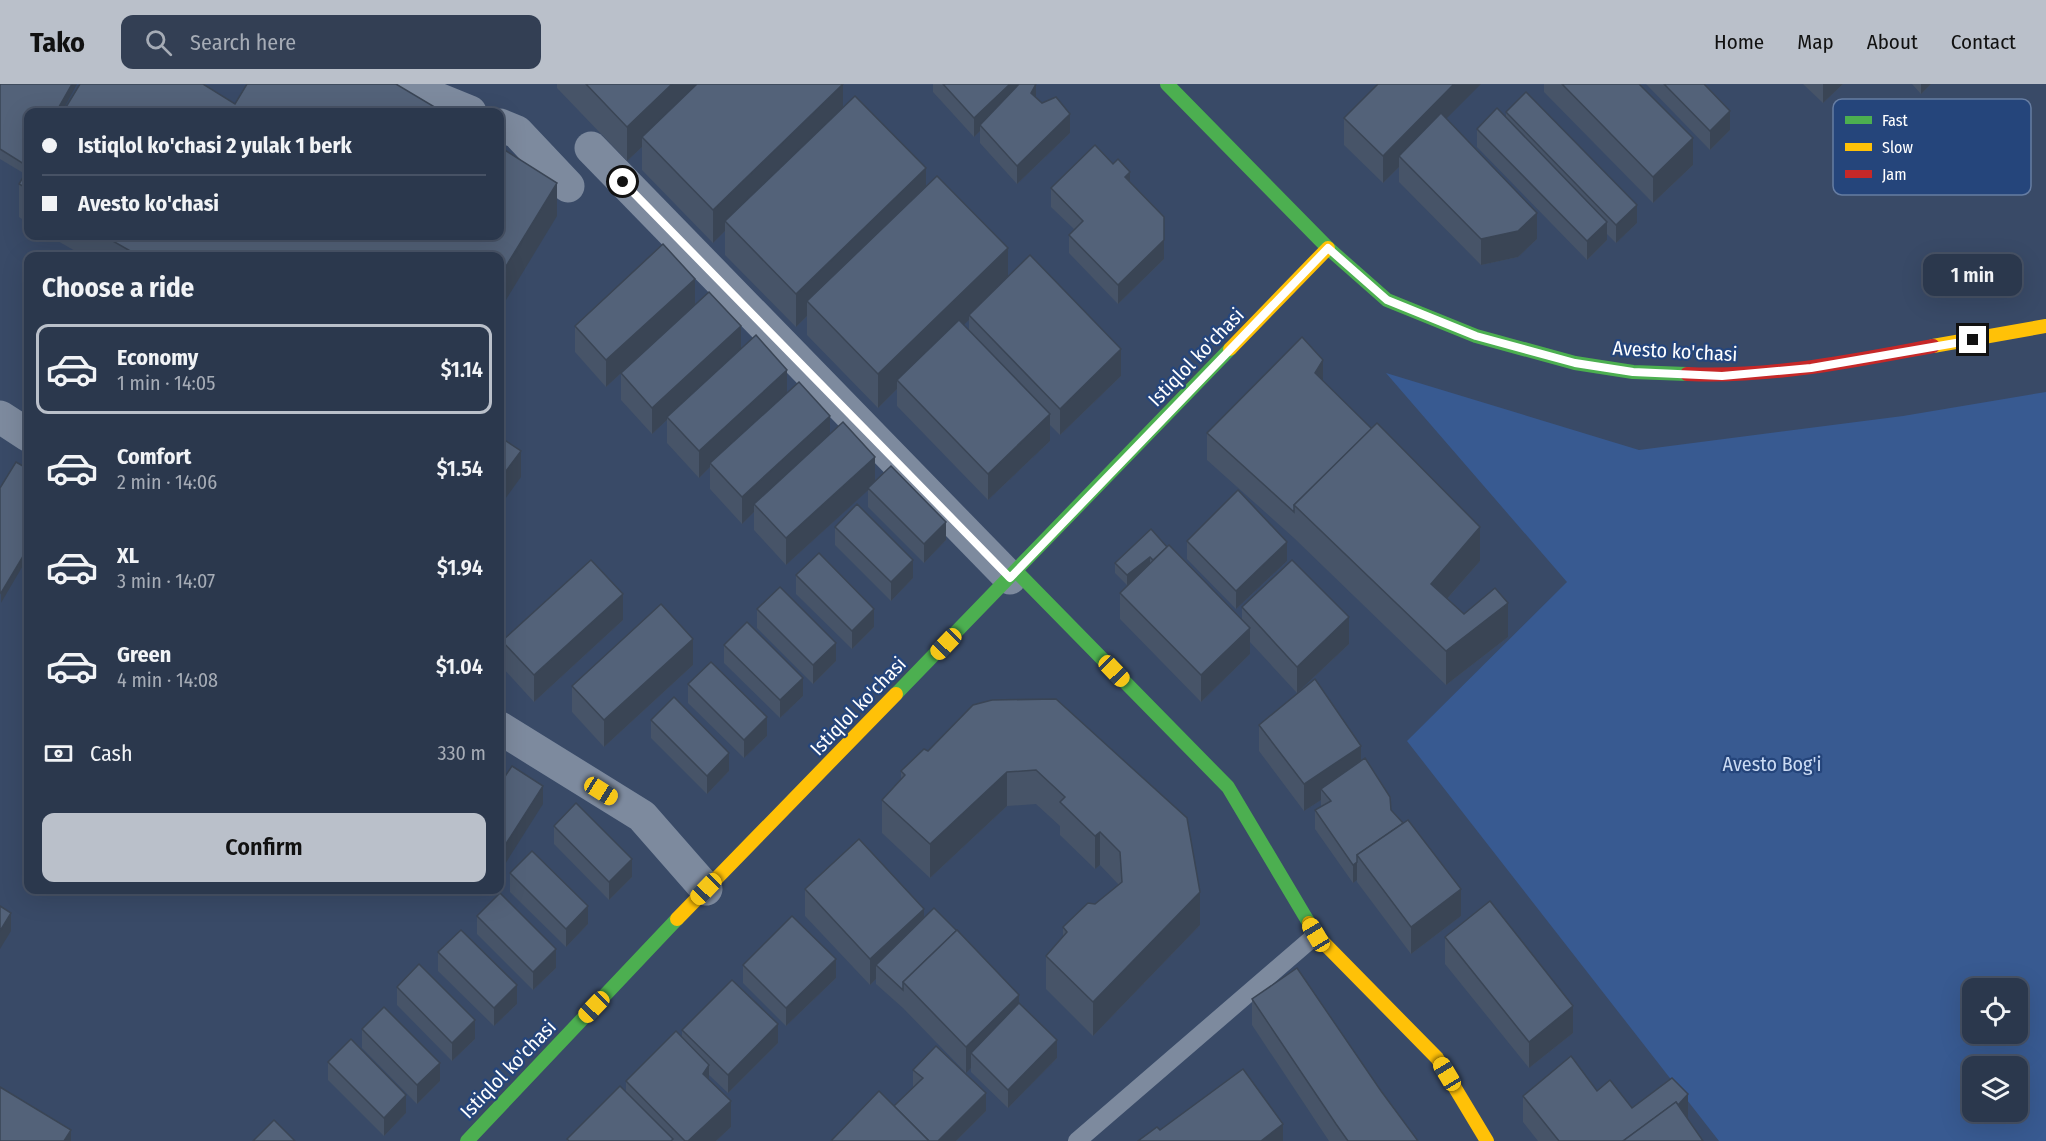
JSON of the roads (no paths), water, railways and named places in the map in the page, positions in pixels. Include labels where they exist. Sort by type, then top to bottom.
[{"type":"street","points":[[401,84],[460,108]]},
{"type":"street","name":"Avesto ko'chasi","points":[[1167,84],[1328,248],[1387,300],[1476,336],[1575,363],[1633,372],[1722,376],[1811,368],[2046,326]]},
{"type":"street","points":[[504,127],[517,132],[568,186]]},
{"type":"street","points":[[591,148],[1013,575],[1228,787],[1316,935],[1437,1058],[1487,1141]]},
{"type":"street","name":"Istiqlol ko'chasi","points":[[466,1141],[706,889],[1328,248]]},
{"type":"street","points":[[0,417],[24,432]]},
{"type":"street","points":[[504,730],[642,816],[706,889]]},
{"type":"lane","points":[[1077,1141],[1316,935]]},
{"type":"park label","name":"Avesto Bog'i","points":[[1772,764]]}]
